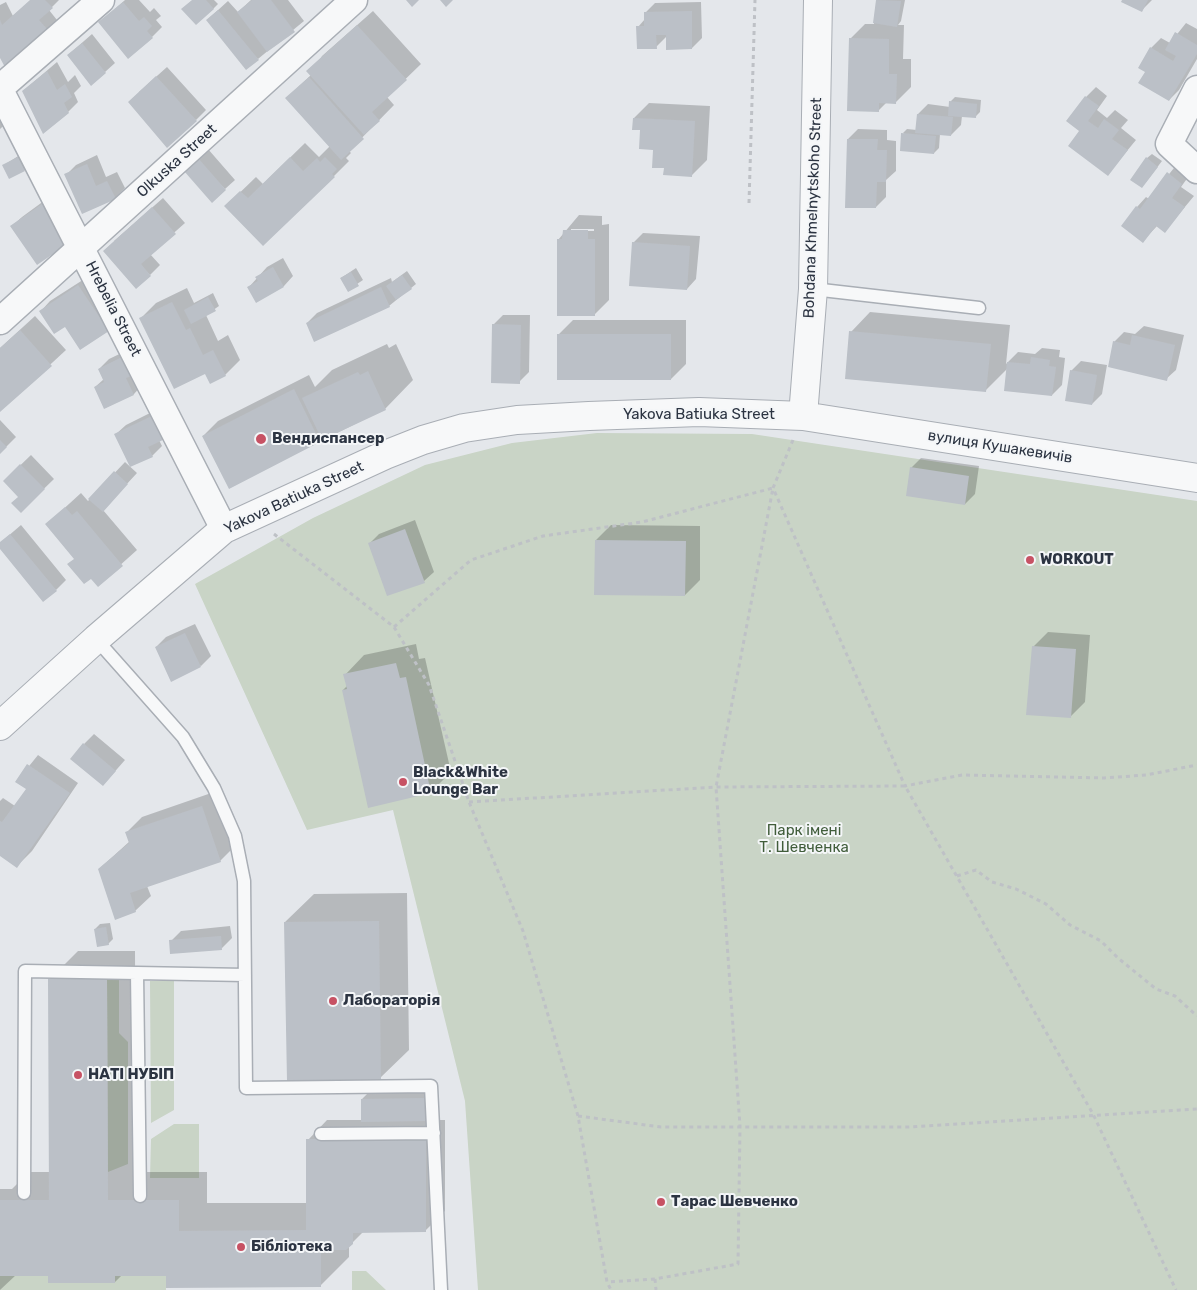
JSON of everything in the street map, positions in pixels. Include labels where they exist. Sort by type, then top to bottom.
[{"type":"street","points":[[0,89],[101,0]]},
{"type":"street","name":"Olkuska Street","points":[[0,321],[354,0]]},
{"type":"street","name":"Bohdana Khmelnytskoho Street","points":[[803,416],[813,289],[818,0]]},
{"type":"street","name":"Hrebelia Street","points":[[0,89],[82,247],[224,530]]},
{"type":"street","points":[[1197,89],[1169,144],[1197,170]]},
{"type":"street","name":"Yakova Batiuka Street","points":[[0,726],[96,639],[224,530],[384,455],[423,440],[464,428],[517,420],[698,412],[803,416]]},
{"type":"street","name":"вулиця Кушакевичів","points":[[803,416],[1197,478]]},
{"type":"lane","points":[[813,289],[979,308]]},
{"type":"lane","points":[[96,639],[183,737],[225,810],[235,836],[244,882],[246,1088],[431,1086],[441,1290]]},
{"type":"lane","points":[[24,1193],[25,971],[245,975]]},
{"type":"lane","points":[[137,973],[140,1196]]},
{"type":"lane","points":[[321,1134],[434,1133]]},
{"type":"path","points":[[749,203],[755,0]]},
{"type":"path","points":[[607,1282],[655,1279],[738,1264],[740,1126],[716,787],[772,488],[803,416]]},
{"type":"path","points":[[394,627],[471,560],[543,536],[642,522],[772,488]]},
{"type":"path","points":[[772,488],[905,786],[1093,1114],[1176,1290]]},
{"type":"path","points":[[252,517],[394,627],[430,685],[469,802],[524,931],[578,1116],[607,1282],[611,1290]]},
{"type":"path","points":[[469,802],[716,787],[905,786],[962,775],[1104,778],[1146,775],[1197,765]]},
{"type":"path","points":[[957,876],[976,870],[992,882],[1016,889],[1046,904],[1070,925],[1101,941],[1118,958],[1156,989],[1175,996],[1197,1016]]},
{"type":"path","points":[[578,1116],[660,1127],[909,1127],[1093,1114],[1197,1110]]},
{"type":"path","points":[[655,1279],[656,1290]]},
{"type":"green space","name":"Парк імені Т. Шевченка","points":[[597,433],[752,434],[1197,501],[1197,1290],[478,1290],[465,1101],[393,810],[307,830],[195,584],[313,518],[425,465],[512,443]]},
{"type":"green space","points":[[119,978],[119,1033],[128,1042],[128,1164],[108,1172],[107,979]]},
{"type":"green space","points":[[150,981],[174,981],[174,1110],[151,1123]]},
{"type":"green space","points":[[174,1124],[199,1124],[199,1178],[150,1178],[151,1139]]},
{"type":"green space","points":[[352,1271],[366,1271],[386,1290],[352,1290]]},
{"type":"green space","points":[[0,1276],[48,1276],[48,1283],[115,1283],[115,1276],[166,1276],[166,1290],[0,1290]]},
{"type":"building","points":[[30,0],[45,0],[53,8],[39,20],[48,30],[6,69],[0,58],[0,20],[2,25]]},
{"type":"building","points":[[192,0],[206,0],[214,9],[196,25],[181,9]]},
{"type":"building","points":[[252,0],[271,0],[295,32],[267,52],[237,12]]},
{"type":"building","points":[[406,0],[419,0],[412,7]]},
{"type":"building","points":[[440,0],[453,0],[446,7]]},
{"type":"building","points":[[876,0],[901,1],[897,27],[873,23]]},
{"type":"building","points":[[1122,0],[1148,0],[1142,12],[1121,2]]},
{"type":"building","points":[[123,2],[139,21],[144,17],[152,26],[147,31],[153,38],[128,59],[98,22]]},
{"type":"building","points":[[218,10],[259,60],[246,70],[206,20]]},
{"type":"building","points":[[692,11],[692,49],[666,50],[666,35],[656,35],[657,49],[637,49],[636,26],[644,26],[644,12]]},
{"type":"building","points":[[357,25],[407,80],[372,112],[380,121],[364,135],[306,71]]},
{"type":"building","points":[[1175,32],[1197,45],[1197,54],[1169,101],[1138,83],[1145,72],[1138,68],[1150,47],[1173,61],[1176,56],[1165,50]]},
{"type":"building","points":[[849,38],[889,39],[889,74],[897,74],[896,104],[879,103],[879,112],[847,111]]},
{"type":"building","points":[[82,43],[106,73],[91,86],[67,55]]},
{"type":"building","points":[[47,71],[57,90],[65,84],[72,97],[64,103],[69,113],[43,134],[22,91]]},
{"type":"building","points":[[156,76],[197,121],[167,148],[128,102]]},
{"type":"building","points":[[309,77],[364,139],[341,160],[285,98]]},
{"type":"building","points":[[1085,96],[1099,106],[1088,121],[1098,128],[1104,119],[1119,130],[1112,139],[1128,150],[1108,176],[1068,146],[1079,131],[1066,121]]},
{"type":"building","points":[[949,101],[977,104],[976,118],[948,116]]},
{"type":"building","points":[[917,114],[953,117],[951,136],[915,133]]},
{"type":"building","points":[[633,118],[695,121],[692,177],[663,175],[664,168],[652,168],[653,150],[639,149],[640,130],[632,130]]},
{"type":"building","points":[[901,133],[936,136],[934,154],[900,151]]},
{"type":"building","points":[[847,139],[878,139],[877,150],[887,150],[886,182],[877,182],[876,208],[845,208]]},
{"type":"building","points":[[18,157],[25,171],[9,179],[2,165]]},
{"type":"building","points":[[290,157],[303,171],[317,158],[320,162],[325,157],[337,169],[332,174],[335,177],[263,246],[224,206],[240,191],[248,198]]},
{"type":"building","points":[[1146,157],[1158,167],[1142,188],[1130,180]]},
{"type":"building","points":[[198,158],[226,190],[212,203],[184,171]]},
{"type":"building","points":[[87,164],[96,186],[107,181],[116,199],[82,214],[64,174]]},
{"type":"building","points":[[1167,172],[1182,184],[1172,198],[1185,207],[1165,233],[1156,226],[1143,243],[1121,226],[1136,206],[1140,209]]},
{"type":"building","points":[[42,204],[69,243],[37,265],[10,226]]},
{"type":"building","points":[[152,207],[176,234],[141,264],[151,276],[136,289],[103,251]]},
{"type":"building","points":[[563,230],[588,230],[588,239],[595,239],[595,316],[557,316],[557,239],[562,239]]},
{"type":"building","points":[[632,242],[690,246],[687,290],[629,286]]},
{"type":"building","points":[[273,267],[284,287],[256,303],[247,287],[258,281],[255,277]]},
{"type":"building","points":[[351,272],[359,286],[348,292],[340,278]]},
{"type":"building","points":[[402,275],[412,289],[396,300],[386,286]]},
{"type":"building","points":[[78,285],[109,331],[80,350],[65,327],[54,334],[39,311]]},
{"type":"building","points":[[381,287],[390,307],[314,342],[306,323]]},
{"type":"building","points":[[208,297],[216,311],[191,324],[184,310]]},
{"type":"building","points":[[172,302],[186,330],[190,328],[203,355],[213,350],[226,376],[210,384],[205,374],[174,389],[139,318]]},
{"type":"building","points":[[492,324],[521,325],[520,384],[491,383]]},
{"type":"building","points":[[20,330],[52,366],[0,412],[0,348]]},
{"type":"building","points":[[849,331],[991,344],[986,392],[845,379]]},
{"type":"building","points":[[557,334],[671,334],[671,380],[557,380]]},
{"type":"building","points":[[1132,335],[1175,345],[1167,381],[1108,367],[1113,341],[1130,345]]},
{"type":"building","points":[[122,357],[131,376],[126,378],[134,395],[104,409],[94,387],[104,382],[98,369]]},
{"type":"building","points":[[1031,357],[1050,360],[1049,366],[1056,367],[1052,396],[1004,391],[1007,362],[1030,364]]},
{"type":"building","points":[[1070,370],[1097,375],[1092,405],[1065,401]]},
{"type":"building","points":[[368,371],[386,410],[322,440],[302,398],[358,372],[360,375]]},
{"type":"building","name":"Вендиспансер","points":[[294,389],[320,442],[229,489],[202,436]]},
{"type":"building","points":[[154,415],[165,439],[148,447],[153,457],[130,467],[114,434]]},
{"type":"building","points":[[0,440],[7,447],[0,454]]},
{"type":"building","points":[[20,464],[45,489],[21,513],[11,503],[18,497],[3,481]]},
{"type":"building","points":[[910,467],[969,476],[965,505],[906,496]]},
{"type":"building","points":[[114,471],[128,484],[103,512],[88,499]]},
{"type":"building","points":[[65,507],[72,515],[77,511],[123,566],[98,587],[91,579],[84,584],[67,564],[74,559],[45,524]]},
{"type":"building","points":[[405,529],[425,583],[387,596],[368,543]]},
{"type":"building","points":[[10,534],[57,591],[43,602],[0,549],[0,542]]},
{"type":"building","points":[[595,540],[686,541],[685,596],[594,595]]},
{"type":"building","points":[[185,633],[201,667],[171,682],[155,647]]},
{"type":"building","points":[[1032,646],[1076,649],[1071,718],[1026,715]]},
{"type":"building","points":[[396,663],[400,678],[406,677],[431,793],[368,808],[342,690],[347,689],[343,674]]},
{"type":"building","points":[[83,743],[116,771],[103,786],[70,759]]},
{"type":"building","points":[[27,764],[70,793],[17,868],[0,856],[0,821],[2,822],[26,789],[15,782]]},
{"type":"building","points":[[202,806],[221,862],[130,893],[136,912],[115,920],[98,869],[129,843],[125,832]]},
{"type":"building","name":"Лабораторія","points":[[379,921],[381,1080],[287,1081],[284,922]]},
{"type":"building","points":[[106,927],[109,945],[97,947],[94,929]]},
{"type":"building","points":[[221,936],[222,950],[170,954],[169,940]]},
{"type":"building","points":[[48,979],[107,979],[108,1200],[179,1200],[179,1231],[306,1230],[306,1139],[426,1139],[426,1232],[353,1233],[353,1244],[346,1250],[321,1250],[321,1287],[166,1288],[166,1276],[115,1276],[115,1283],[48,1283],[48,1276],[0,1276],[0,1200],[49,1200]]},
{"type":"building","points":[[425,1098],[426,1121],[361,1122],[361,1099]]},
{"type":"place","name":"Вендиспансер","points":[[261,439]]},
{"type":"place","name":"WORKOUT","points":[[1030,560]]},
{"type":"place","name":"Black&White Lounge Bar","points":[[403,782]]},
{"type":"place","name":"Лабораторія","points":[[333,1001]]},
{"type":"place","name":"НАТІ НУБІП","points":[[78,1075]]},
{"type":"place","name":"Тарас Шевченко","points":[[661,1202]]},
{"type":"place","name":"Бібліотека","points":[[241,1247]]}]
